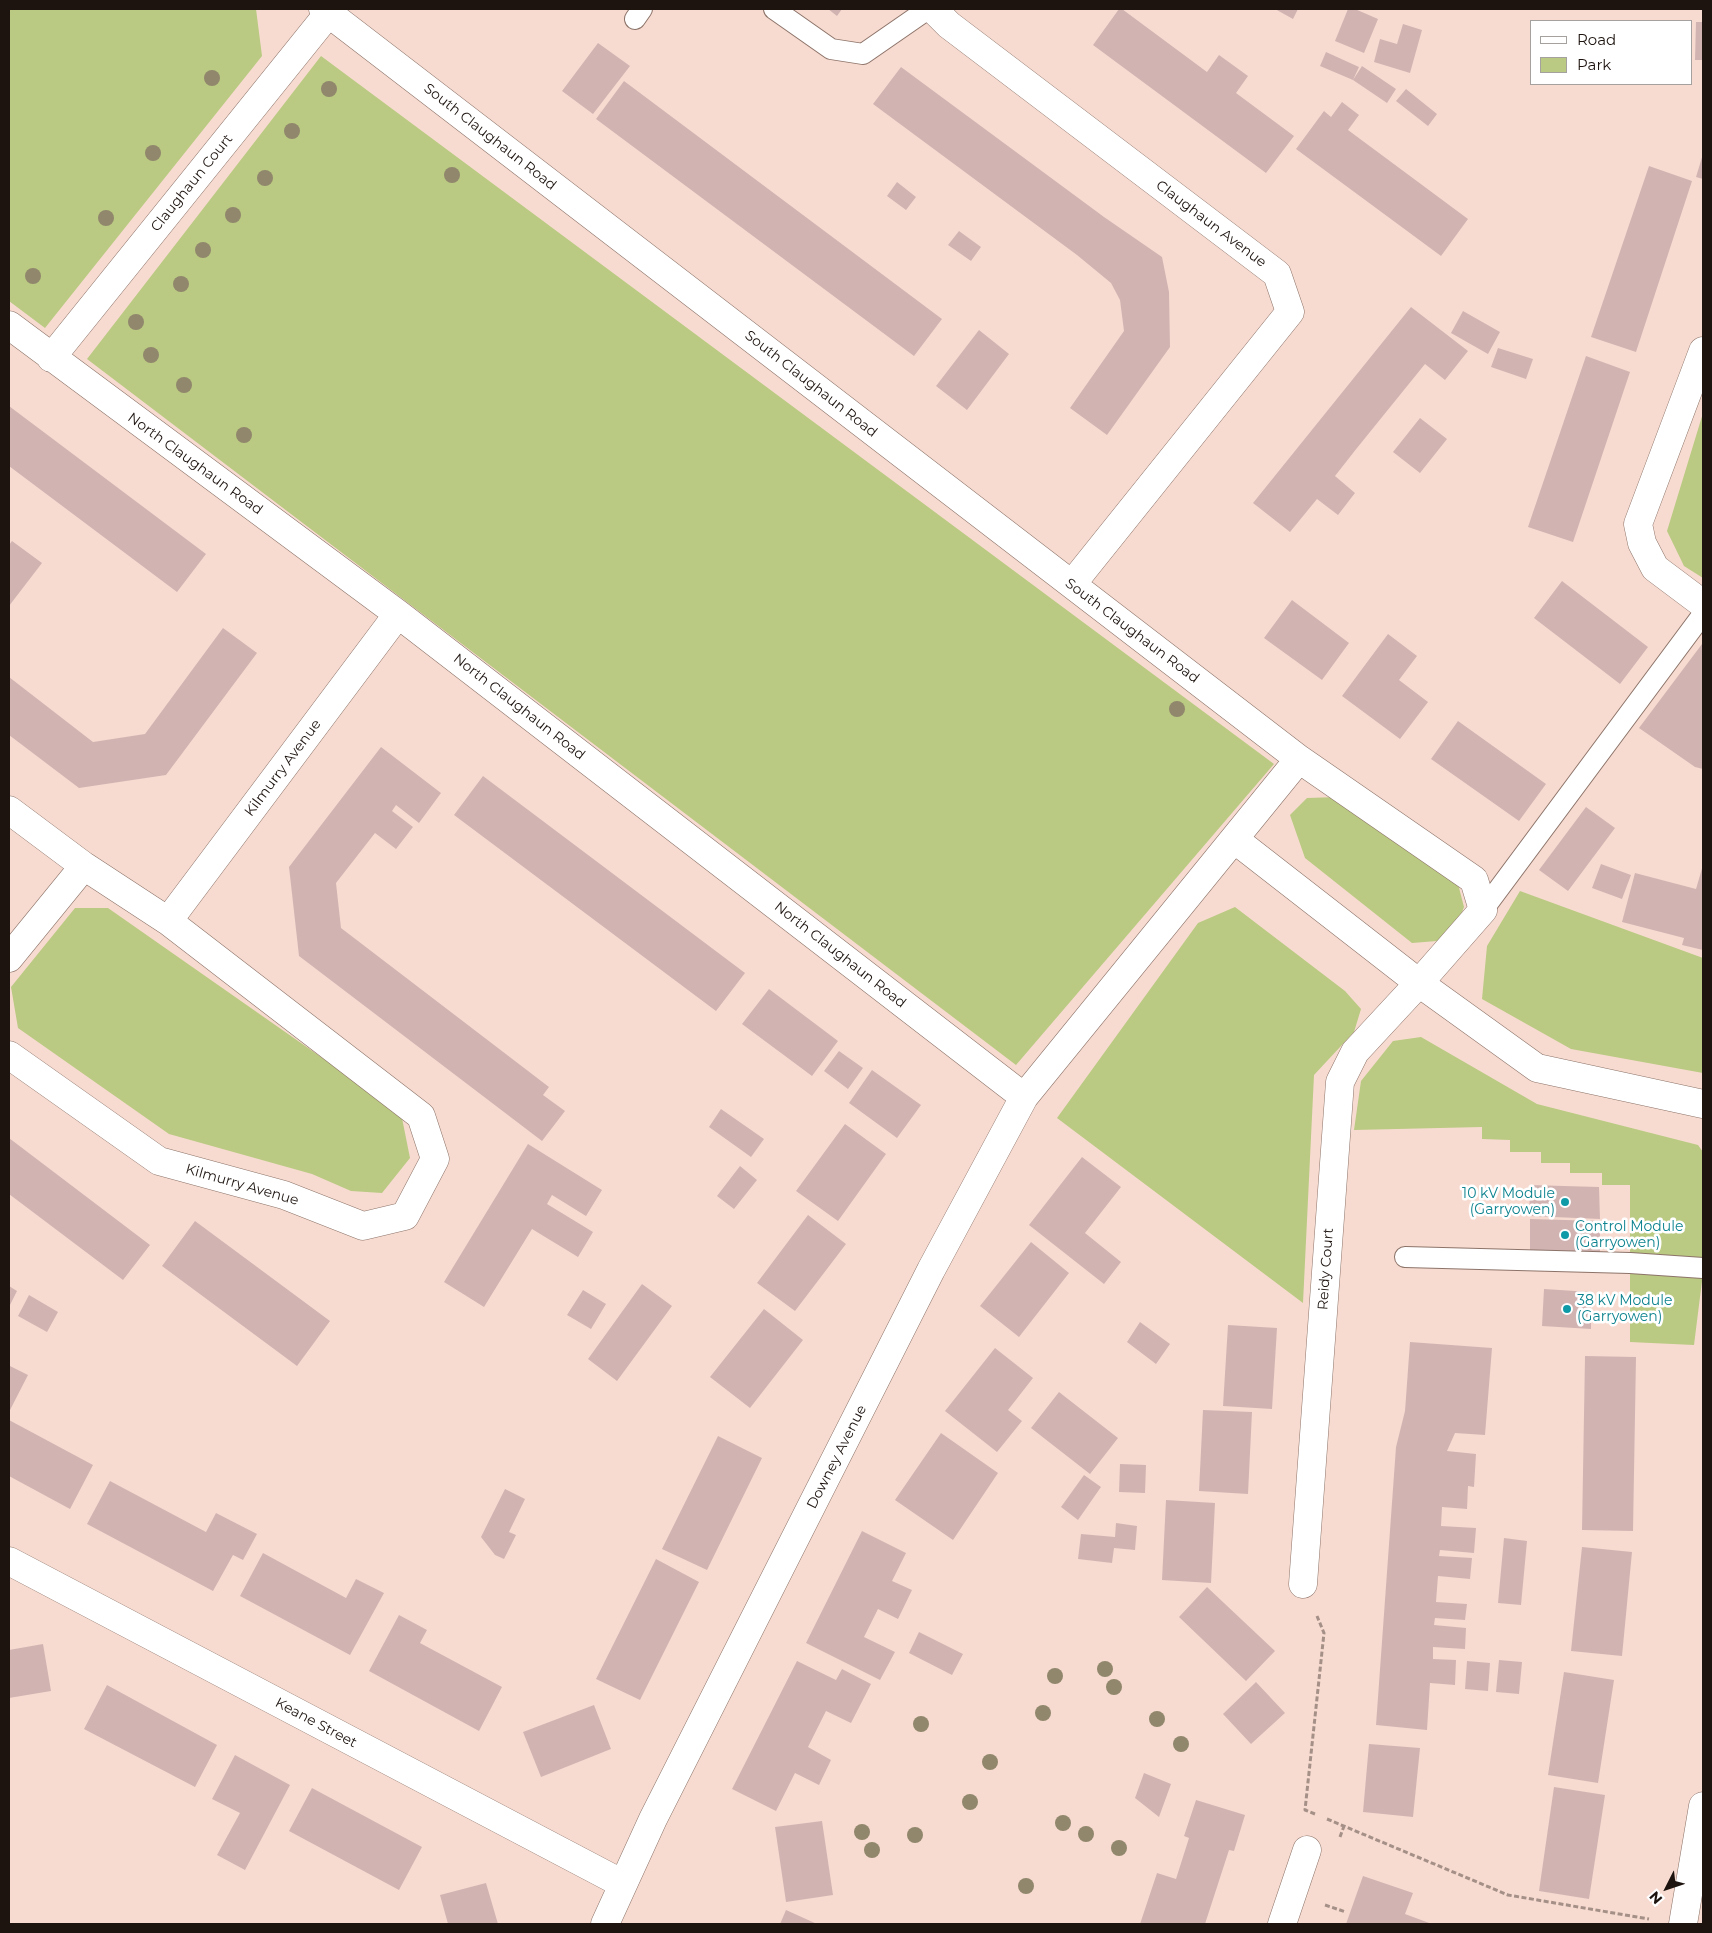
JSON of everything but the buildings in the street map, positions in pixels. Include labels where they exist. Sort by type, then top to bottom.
[{"type":"street","name":"Claughaun Avenue","points":[[933,9],[956,31],[1277,274],[1290,312],[1072,584]]},
{"type":"street","name":"South Claughaun Road","points":[[328,10],[1299,759],[1474,880],[1482,910]]},
{"type":"street","name":"Claughaun Court","points":[[51,358],[328,10]]},
{"type":"street","name":"North Claughaun Road","points":[[9,325],[398,614],[1024,1097]]},
{"type":"street","points":[[1703,351],[1638,524],[1642,543],[1655,568],[1703,604]]},
{"type":"street","name":"Kilmurry Avenue","points":[[168,921],[398,614]]},
{"type":"street","name":"Downey Avenue","points":[[604,1924],[654,1819],[927,1279],[1024,1097],[1299,759]]},
{"type":"street","name":"Kilmurry Avenue","points":[[9,810],[84,866],[168,921],[421,1116],[435,1159],[404,1216],[363,1226],[284,1195],[160,1161],[9,1055]]},
{"type":"street","points":[[1234,840],[1419,984],[1537,1068],[1703,1104]]},
{"type":"street","points":[[9,958],[84,866]]},
{"type":"street","name":"Reidy Court","points":[[1303,1584],[1340,1082],[1355,1052],[1419,984],[1482,910]]},
{"type":"street","name":"Keane Street","points":[[9,1561],[623,1884]]},
{"type":"street","points":[[1670,1923],[1703,1806]]},
{"type":"street","points":[[1282,1924],[1306,1850]]},
{"type":"lane","points":[[774,9],[830,49],[863,54],[928,9]]},
{"type":"lane","points":[[1482,910],[1703,614]]},
{"type":"lane","points":[[1406,1257],[1621,1262],[1703,1268]]},
{"type":"path","points":[[1303,1584],[1324,1633],[1306,1810],[1508,1895],[1670,1923]]},
{"type":"path","points":[[1320,1903],[1346,1912]]},
{"type":"green space","points":[[9,9],[256,9],[262,56],[45,328],[9,301]]},
{"type":"green space","points":[[321,56],[1274,764],[1016,1065],[87,359]]},
{"type":"green space","points":[[1703,413],[1703,578],[1684,566],[1667,531]]},
{"type":"green space","points":[[1339,797],[1458,884],[1464,907],[1455,931],[1437,941],[1412,943],[1305,858],[1290,815],[1307,798]]},
{"type":"green space","points":[[1520,891],[1703,958],[1703,1073],[1571,1049],[1482,999],[1487,946]]},
{"type":"green space","points":[[1235,907],[1345,991],[1361,1009],[1354,1032],[1314,1075],[1303,1303],[1057,1118],[1198,923]]},
{"type":"green space","points":[[75,908],[108,908],[401,1113],[410,1158],[382,1193],[351,1191],[312,1174],[169,1134],[18,1028],[11,987]]},
{"type":"green space","points":[[1421,1037],[1537,1104],[1698,1145],[1703,1152],[1703,1273],[1694,1345],[1630,1342],[1630,1185],[1602,1185],[1602,1173],[1570,1173],[1570,1163],[1541,1163],[1541,1152],[1510,1152],[1510,1140],[1482,1139],[1482,1127],[1354,1130],[1361,1081],[1393,1041]]},
{"type":"place","name":"10 kV Module (Garryowen)","points":[[1565,1202]]},
{"type":"place","name":"Control Module (Garryowen)","points":[[1565,1235]]},
{"type":"place","name":"38 kV Module (Garryowen)","points":[[1567,1309]]}]
